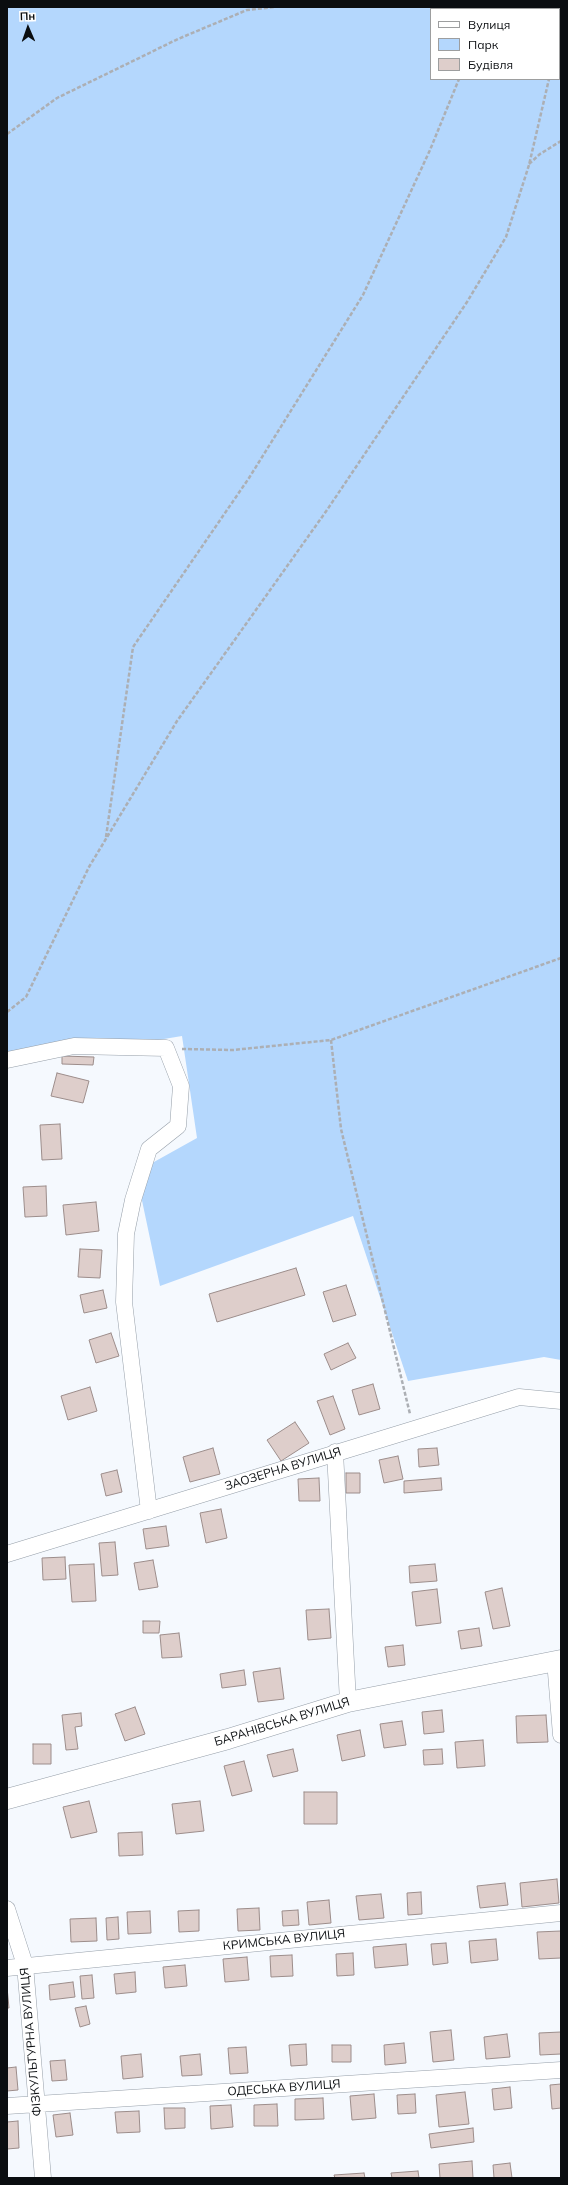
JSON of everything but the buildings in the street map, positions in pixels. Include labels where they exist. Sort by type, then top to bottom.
[{"type":"main road","name":"БАРАНІВСЬКА ВУЛИЦЯ","points":[[7,1799],[228,1740],[348,1702],[558,1660]]},
{"type":"street","points":[[7,1060],[74,1046],[166,1048],[181,1086],[178,1126],[149,1149],[133,1200],[126,1234],[124,1302],[149,1511]]},
{"type":"street","name":"ЗАОЗЕРНА ВУЛИЦЯ","points":[[7,1554],[335,1452],[519,1397],[561,1402]]},
{"type":"street","points":[[335,1452],[348,1702]]},
{"type":"street","points":[[558,1660],[561,1735]]},
{"type":"street","name":"ФІЗКУЛЬТУРНА ВУЛИЦЯ","points":[[7,1909],[25,1965],[43,2178]]},
{"type":"street","name":"КРИМСЬКА ВУЛИЦЯ","points":[[7,1968],[25,1965],[561,1913]]},
{"type":"street","name":"ОДЕСЬКА ВУЛИЦЯ","points":[[7,2106],[561,2070]]},
{"type":"path","points":[[7,134],[58,98],[178,40],[247,10],[275,7]]},
{"type":"path","points":[[106,839],[133,647],[249,478],[363,295],[430,150],[459,80]]},
{"type":"path","points":[[7,1012],[26,997],[89,867],[177,721],[326,510],[467,302],[506,237],[529,165],[549,80]]},
{"type":"path","points":[[529,165],[540,154],[561,141]]},
{"type":"path","points":[[166,1048],[233,1050],[331,1040],[561,958]]},
{"type":"path","points":[[331,1040],[341,1129],[414,1428]]},
{"type":"green space","points":[[7,7],[561,7],[561,1360],[544,1357],[408,1381],[353,1216],[160,1286],[136,1172],[197,1138],[182,1036],[7,1065]]}]
